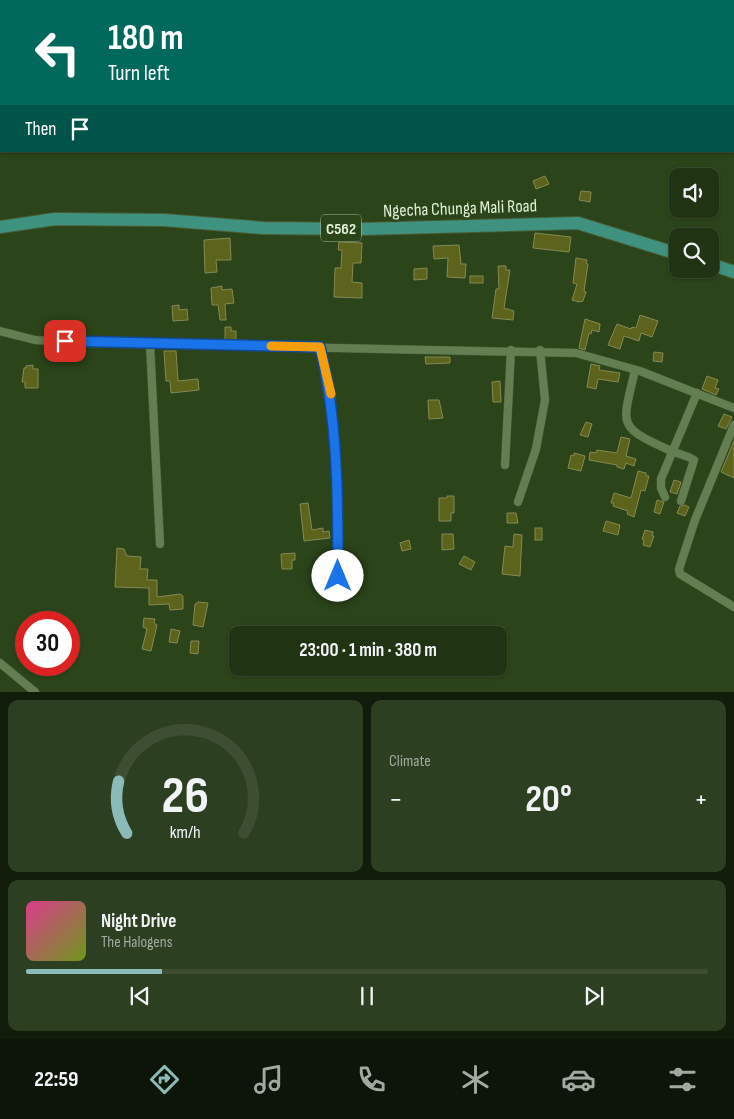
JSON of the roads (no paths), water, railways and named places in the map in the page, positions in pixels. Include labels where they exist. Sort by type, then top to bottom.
[{"type":"main road","name":"Ngecha Chunga Mali Road","points":[[0,227],[55,219],[164,220],[264,228],[578,223],[669,251]]},
{"type":"main road","points":[[719,267],[734,272]]},
{"type":"street","points":[[0,331],[35,340],[150,344],[540,350],[576,353],[635,370],[734,408]]},
{"type":"street","points":[[150,344],[160,544]]},
{"type":"street","points":[[320,347],[331,393],[337,487],[338,576]]},
{"type":"street","points":[[505,465],[511,350]]},
{"type":"street","points":[[518,502],[536,449],[545,400],[540,350]]},
{"type":"street","points":[[635,370],[626,414],[628,425],[637,435],[694,460],[681,501]]},
{"type":"street","points":[[665,497],[660,483],[671,451],[697,393]]},
{"type":"street","points":[[734,425],[695,520],[679,569],[680,574],[734,607]]},
{"type":"street","points":[[0,663],[31,690]]}]
